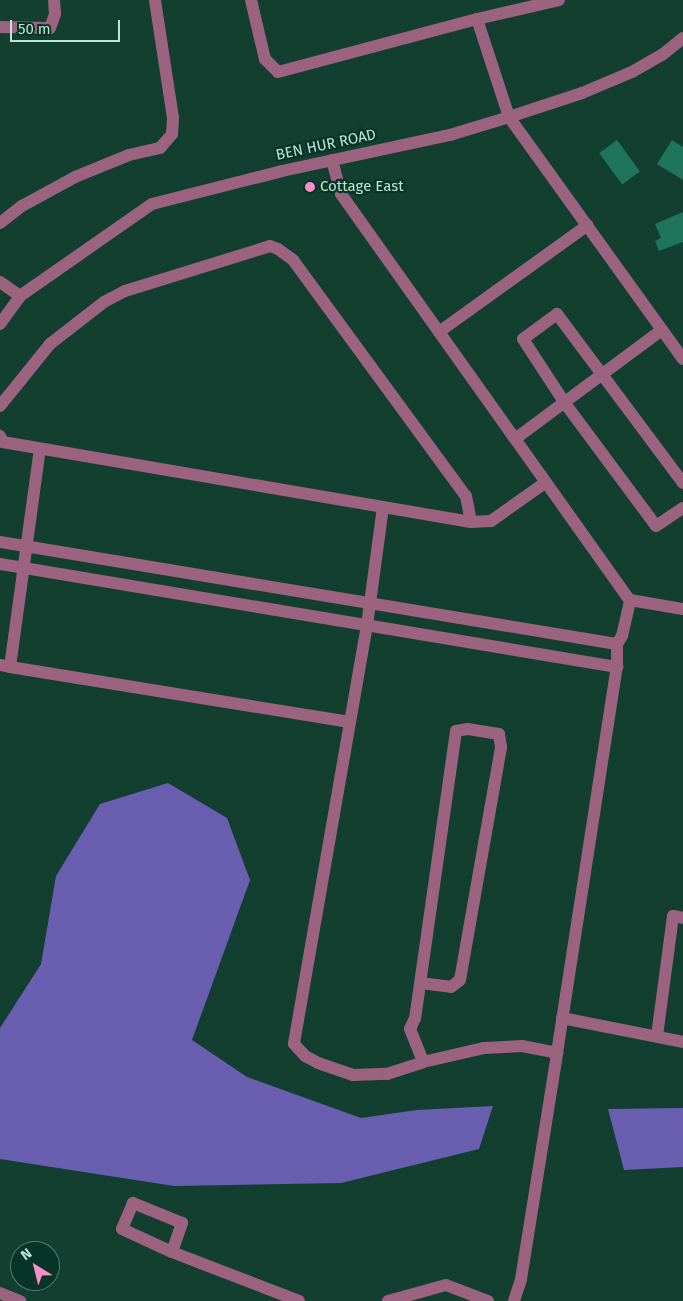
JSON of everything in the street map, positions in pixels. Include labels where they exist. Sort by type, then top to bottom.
[{"type":"street","points":[[0,27],[50,28],[55,14],[54,0]]},
{"type":"street","points":[[0,224],[22,206],[75,177],[129,156],[160,148],[172,134],[173,118],[155,0]]},
{"type":"street","points":[[251,0],[265,59],[278,72],[477,19],[560,0]]},
{"type":"street","points":[[477,19],[509,117],[683,359]]},
{"type":"street","name":"BEN HUR ROAD","points":[[1,320],[20,296],[152,204],[332,160],[450,135],[509,117],[582,93],[632,72],[662,55],[683,38]]},
{"type":"street","points":[[332,160],[341,194],[630,600],[683,609]]},
{"type":"street","points":[[439,332],[588,225]]},
{"type":"street","points":[[0,406],[50,344],[104,302],[125,291],[270,246],[278,249],[293,260],[466,496],[471,522]]},
{"type":"street","points":[[0,282],[20,296]]},
{"type":"street","points":[[683,483],[557,314],[523,339],[564,402],[656,526],[683,508]]},
{"type":"street","points":[[515,439],[662,330]]},
{"type":"street","points":[[0,436],[4,442],[40,449],[471,522],[491,521],[546,482]]},
{"type":"street","points":[[40,449],[27,546],[5,666],[350,722]]},
{"type":"street","points":[[383,507],[367,625],[294,1044],[305,1056],[318,1063],[353,1075],[387,1074],[423,1062],[484,1048],[522,1046],[557,1053]]},
{"type":"street","points":[[0,542],[617,644]]},
{"type":"street","points":[[0,564],[617,667]]},
{"type":"street","points":[[514,1301],[521,1279],[557,1053],[617,667],[617,644],[622,636],[630,600]]},
{"type":"street","points":[[420,983],[452,987],[460,980],[501,747],[499,734],[468,729],[456,731],[420,983],[415,1018],[410,1029],[423,1062]]},
{"type":"street","points":[[657,1036],[673,916],[683,918]]},
{"type":"street","points":[[562,1018],[683,1042]]},
{"type":"street","points":[[172,1252],[182,1223],[133,1203],[122,1229],[172,1252],[299,1301]]},
{"type":"street","points":[[388,1301],[446,1285],[488,1301]]},
{"type":"street","points":[[0,1293],[20,1301]]},
{"type":"shaded area","points":[[168,783],[227,818],[250,880],[192,1040],[247,1077],[361,1118],[417,1110],[493,1106],[479,1149],[341,1183],[174,1186],[0,1159],[0,1028],[41,964],[56,876],[100,804]]},
{"type":"shaded area","points":[[683,1108],[683,1167],[624,1170],[608,1109]]},
{"type":"building","points":[[617,140],[640,172],[622,184],[599,153]]},
{"type":"building","points":[[672,140],[683,147],[683,180],[657,164]]},
{"type":"building","points":[[683,212],[683,242],[659,251],[655,241],[661,238],[655,224]]},
{"type":"place","name":"Cottage East","points":[[310,187]]}]
